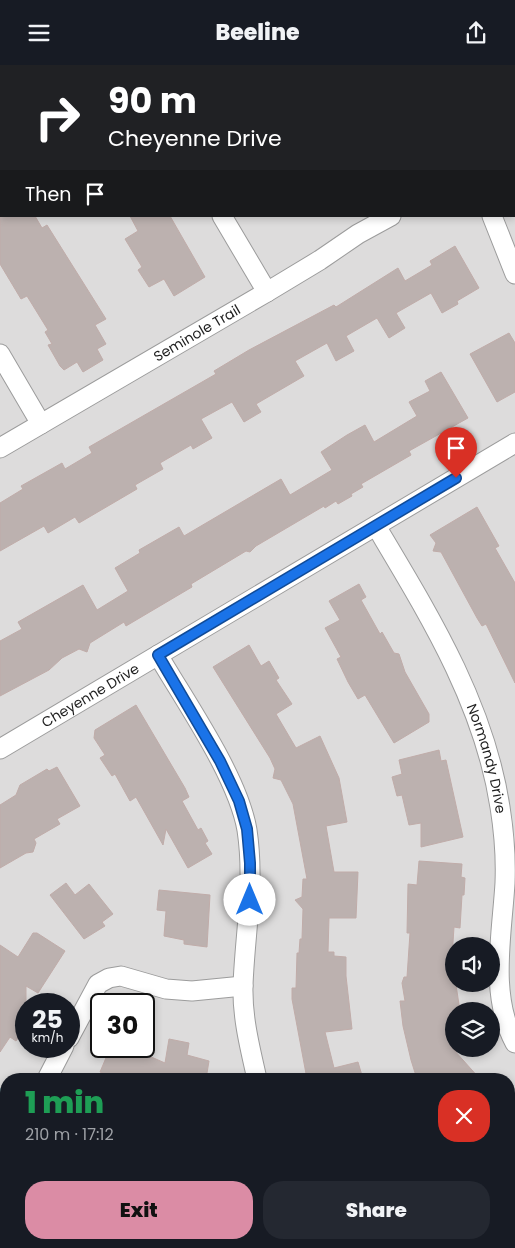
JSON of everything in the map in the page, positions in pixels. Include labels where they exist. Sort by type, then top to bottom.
[{"type":"street","points":[[223,217],[266,292]]},
{"type":"street","name":"Seminole Trail","points":[[0,448],[320,260],[358,233],[389,217]]},
{"type":"street","points":[[492,217],[515,273]]},
{"type":"street","points":[[0,354],[41,424]]},
{"type":"street","name":"Cheyenne Drive","points":[[0,749],[515,443]]},
{"type":"street","name":"Normandy Drive","points":[[376,526],[433,621],[456,667],[478,720],[493,769],[504,845],[505,881],[500,976],[501,1003],[508,1030],[515,1043]]},
{"type":"street","points":[[158,655],[220,761],[239,801],[247,829],[250,863],[250,900],[243,986],[248,1043],[256,1073]]},
{"type":"street","points":[[80,1018],[98,984],[110,978],[121,976],[166,989],[192,991],[243,986]]},
{"type":"street","points":[[51,1073],[58,1058]]},
{"type":"shaded area","points":[[0,217],[515,217],[515,1073],[0,1073]]},
{"type":"building","points":[[0,217],[36,217],[42,228],[47,225],[106,319],[95,325],[106,344],[97,349],[103,360],[83,372],[77,362],[64,370],[48,345],[52,344],[45,332],[48,330],[27,296],[21,299],[0,264]]},
{"type":"building","points":[[131,217],[171,217],[205,277],[174,296],[164,279],[149,287],[138,270],[142,267],[125,239],[138,231]]},
{"type":"building","points":[[455,246],[479,288],[457,301],[458,304],[442,313],[431,293],[396,313],[405,328],[389,338],[377,318],[346,336],[354,351],[336,361],[327,343],[295,361],[304,376],[256,404],[261,412],[244,422],[232,402],[201,419],[212,438],[193,449],[191,445],[160,463],[163,469],[135,485],[137,489],[79,523],[75,517],[48,533],[44,526],[0,551],[0,503],[23,489],[21,486],[62,463],[65,469],[92,453],[89,447],[216,374],[214,371],[249,350],[334,305],[336,307],[398,268],[405,281],[432,265],[430,261]]},
{"type":"building","points":[[509,333],[515,343],[515,392],[497,402],[470,354]]},
{"type":"building","points":[[441,372],[468,418],[409,451],[411,455],[361,484],[363,487],[351,494],[352,496],[338,504],[336,501],[325,508],[324,506],[256,546],[250,552],[246,551],[191,584],[192,587],[126,626],[124,622],[90,643],[87,652],[79,649],[62,658],[49,670],[0,696],[0,641],[22,629],[18,622],[83,585],[97,610],[128,591],[115,568],[140,553],[139,550],[179,527],[184,536],[281,479],[290,495],[332,470],[321,452],[347,435],[365,425],[374,442],[417,416],[409,402],[430,391],[425,381]]},
{"type":"building","points":[[477,507],[499,546],[495,548],[515,583],[515,683],[486,624],[482,626],[477,618],[441,552],[433,551],[436,543],[430,535]]},
{"type":"building","points":[[359,584],[366,597],[361,600],[380,634],[382,632],[394,653],[399,654],[405,672],[429,714],[429,722],[394,743],[365,695],[358,699],[337,659],[341,657],[325,628],[340,620],[329,601]]},
{"type":"building","points":[[249,645],[261,666],[269,661],[279,678],[276,680],[292,704],[276,714],[296,748],[320,736],[339,778],[347,822],[326,826],[334,872],[358,872],[356,918],[329,918],[328,952],[334,952],[334,956],[346,957],[346,976],[352,1029],[325,1032],[334,1068],[358,1062],[361,1073],[306,1073],[292,999],[292,988],[296,988],[297,953],[299,953],[300,939],[302,939],[303,909],[295,900],[302,897],[303,879],[307,879],[293,804],[281,780],[273,778],[275,769],[270,758],[213,667]]},
{"type":"building","points":[[136,705],[185,788],[189,797],[182,801],[198,830],[201,828],[208,841],[205,843],[212,854],[188,868],[166,829],[163,845],[136,797],[130,801],[115,774],[112,776],[100,758],[105,755],[94,738],[95,730]]},
{"type":"building","points":[[439,750],[441,761],[446,760],[463,837],[421,847],[421,823],[409,825],[402,795],[397,796],[392,777],[402,774],[399,760]]},
{"type":"building","points":[[57,767],[80,806],[57,819],[60,824],[34,839],[36,843],[33,852],[26,853],[0,868],[0,805],[16,795],[20,785],[47,769],[49,771]]},
{"type":"building","points":[[419,861],[462,864],[461,877],[465,878],[460,928],[454,927],[453,937],[445,937],[445,992],[457,992],[459,1002],[445,1002],[445,1057],[460,1057],[475,1073],[415,1073],[403,1026],[400,1001],[405,1001],[402,983],[404,977],[407,977],[410,933],[407,933],[408,884],[417,885]]},
{"type":"building","points":[[66,883],[75,895],[89,884],[113,914],[102,922],[105,926],[84,939],[50,895]]},
{"type":"building","points":[[159,890],[210,895],[207,947],[184,944],[184,940],[164,936],[166,911],[157,910]]},
{"type":"building","points":[[33,933],[37,933],[65,951],[38,993],[26,986],[26,993],[15,993],[15,1040],[10,1037],[0,1052],[0,945],[18,957]]},
{"type":"building","points":[[169,1039],[189,1043],[187,1055],[209,1061],[207,1073],[100,1072],[106,1058],[154,1058],[165,1063]]},
{"type":"route","points":[[250,900],[250,863],[247,829],[239,801],[220,761],[158,655],[456,478]]}]
